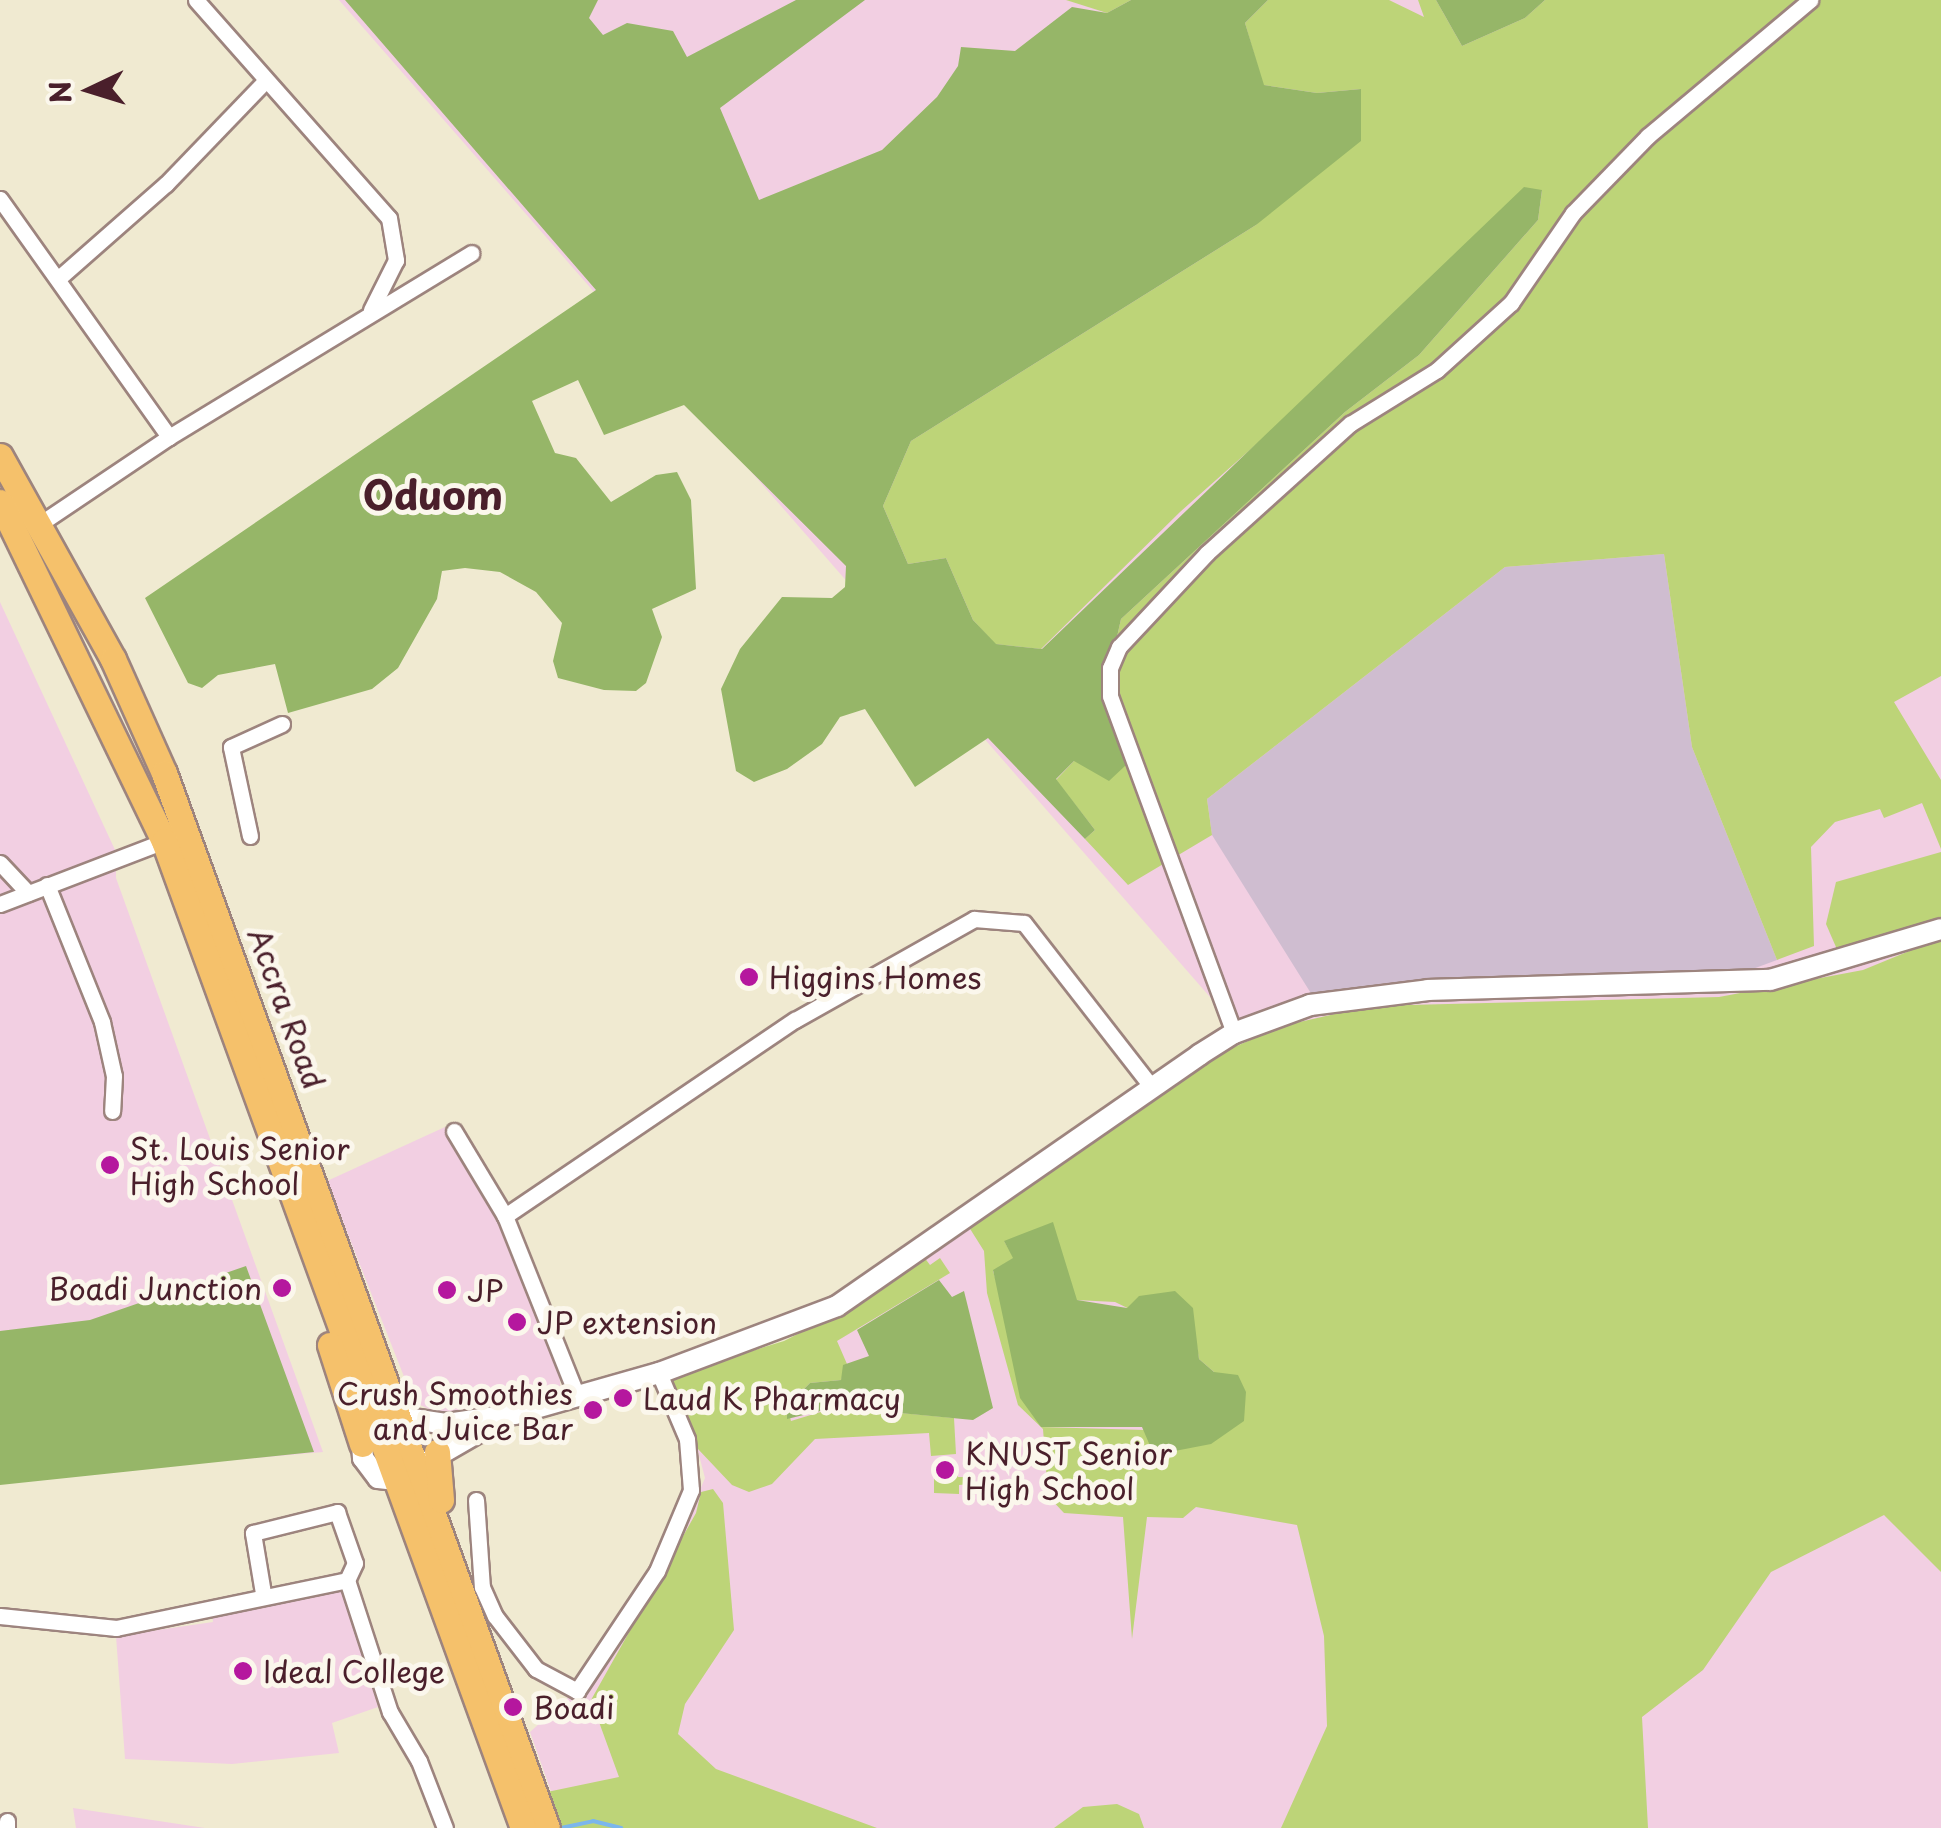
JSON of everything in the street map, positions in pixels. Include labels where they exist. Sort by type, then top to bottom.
[{"type":"highway","name":"Accra Road","points":[[0,456],[41,523],[164,773],[379,1428]]},
{"type":"highway","name":"Accra Road","points":[[0,502],[164,840],[379,1428],[417,1466],[547,1828]]},
{"type":"highway","name":"Accra Road","points":[[417,1466],[523,1828]]},
{"type":"street","points":[[196,0],[390,218],[396,260],[370,311]]},
{"type":"street","points":[[1234,1033],[1110,696],[1110,668],[1119,647],[1207,553],[1350,424],[1437,370],[1510,303],[1573,213],[1648,136],[1810,0]]},
{"type":"street","points":[[60,277],[166,184],[266,80]]},
{"type":"street","points":[[0,200],[60,277],[169,437]]},
{"type":"street","points":[[41,523],[370,311],[472,253]]},
{"type":"street","points":[[250,836],[230,747],[236,739],[282,724]]},
{"type":"street","points":[[0,904],[164,840]]},
{"type":"street","points":[[0,863],[28,893]]},
{"type":"street","points":[[47,885],[102,1022],[114,1076],[112,1111]]},
{"type":"street","points":[[504,1216],[795,1020],[974,919],[1024,924],[1151,1086]]},
{"type":"street","points":[[379,1428],[508,1415],[659,1373],[813,1317],[872,1286],[1151,1086],[1234,1033],[1310,1005],[1386,992],[1770,980],[1941,929]]},
{"type":"street","points":[[454,1130],[504,1216],[576,1396]]},
{"type":"street","points":[[476,1500],[482,1587],[495,1616],[536,1670],[577,1691],[658,1570],[691,1490],[687,1439],[659,1373]]},
{"type":"street","points":[[417,1466],[508,1415]]},
{"type":"street","points":[[263,1594],[253,1533],[337,1512],[355,1563],[347,1580],[390,1712],[420,1761],[445,1828]]},
{"type":"street","points":[[0,1616],[116,1628],[263,1594],[347,1580]]},
{"type":"shaded area","points":[[339,0],[1941,0],[1941,1828],[564,1828],[530,1732],[614,1656],[679,1540],[705,1478],[685,1402],[873,1301],[982,1213],[1251,1044]]},
{"type":"shaded area","points":[[1664,554],[1692,747],[1777,960],[1750,970],[1387,983],[1312,995],[1212,835],[1207,799],[1505,567]]},
{"type":"shaded area","name":"St. Louis Senior High School","points":[[0,602],[116,852],[116,878],[323,1452],[0,1481]]},
{"type":"shaded area","points":[[445,1127],[495,1210],[557,1358],[561,1390],[480,1413],[437,1413],[414,1402],[327,1181]]},
{"type":"shaded area","name":"Ideal College","points":[[342,1580],[378,1707],[332,1723],[339,1753],[232,1764],[125,1759],[116,1636],[213,1622],[212,1612]]},
{"type":"shaded area","points":[[73,1808],[205,1828],[76,1828]]},
{"type":"green space","points":[[345,0],[598,0],[589,18],[603,35],[627,23],[673,31],[687,57],[796,0],[865,0],[720,108],[759,200],[882,150],[937,97],[958,66],[961,47],[1015,51],[1072,7],[1107,13],[1131,0],[1268,0],[1245,23],[1264,85],[1317,93],[1361,89],[1361,141],[1256,225],[911,441],[883,506],[908,564],[946,558],[973,620],[996,644],[1042,649],[1524,187],[1542,190],[1538,220],[1419,355],[1345,412],[1121,619],[1103,699],[1126,765],[1109,781],[1074,761],[1056,779],[1095,830],[1085,839],[988,738],[915,787],[865,709],[840,717],[822,744],[787,769],[754,782],[736,771],[721,689],[740,649],[782,597],[832,598],[845,587],[846,566],[684,405],[604,435],[578,380],[532,401],[555,453],[576,458],[611,502],[656,475],[677,472],[691,500],[696,589],[652,609],[662,637],[646,683],[636,691],[604,690],[558,678],[553,661],[562,623],[536,592],[500,572],[465,568],[442,571],[437,599],[398,668],[372,689],[288,713],[275,664],[218,675],[202,688],[188,683],[145,598],[596,290]]},
{"type":"green space","points":[[1066,0],[1131,0],[1107,13]]},
{"type":"green space","points":[[1268,0],[1389,0],[1424,17],[1418,0],[1436,0],[1462,46],[1525,18],[1545,0],[1941,0],[1941,676],[1894,702],[1941,780],[1941,849],[1922,803],[1884,818],[1880,809],[1835,822],[1811,847],[1814,946],[1777,960],[1692,747],[1664,554],[1505,567],[1207,799],[1212,835],[1128,885],[1085,839],[1095,830],[1056,780],[1074,761],[1126,765],[1103,699],[1121,619],[1345,412],[1419,355],[1538,220],[1542,190],[1180,512],[1041,649],[995,644],[973,620],[946,558],[908,564],[883,506],[911,441],[1256,225],[1361,89],[1317,93],[1263,85],[1245,23]]},
{"type":"green space","points":[[1436,0],[1545,0],[1525,18],[1462,46]]},
{"type":"green space","points":[[1941,852],[1941,920],[1839,954],[1826,924],[1836,882]]},
{"type":"green space","points":[[1941,938],[1941,1572],[1884,1515],[1771,1572],[1703,1670],[1642,1717],[1648,1828],[1281,1828],[1327,1726],[1324,1636],[1297,1525],[1196,1507],[1183,1518],[1147,1517],[1132,1639],[1123,1517],[1064,1513],[1048,1496],[1043,1429],[1018,1405],[987,1293],[984,1251],[967,1224],[1223,1052],[1282,1026],[1370,1006],[1719,997],[1863,970]],"holes":[[[1004,1241],[1076,1300],[1115,1302],[1196,1341],[1199,1359],[1214,1372],[1146,1430],[1041,1427],[993,1271],[1014,1258]]]},
{"type":"green space","points":[[1053,1222],[1077,1300],[1127,1308],[1139,1296],[1175,1291],[1193,1308],[1199,1359],[1214,1372],[1238,1375],[1246,1392],[1244,1421],[1211,1444],[1154,1455],[1142,1427],[1041,1427],[1020,1398],[993,1270],[1013,1258],[1004,1241]]},
{"type":"green space","points":[[924,1257],[930,1265],[940,1258],[950,1273],[837,1341],[847,1364],[841,1380],[810,1383],[787,1406],[791,1421],[837,1407],[954,1418],[956,1454],[931,1456],[929,1433],[815,1439],[772,1484],[749,1492],[732,1485],[698,1449],[683,1398],[670,1390],[667,1377],[784,1341],[855,1305]]},
{"type":"green space","points":[[246,1266],[314,1452],[0,1485],[0,1331],[90,1320]]},
{"type":"green space","points":[[939,1280],[952,1297],[964,1291],[993,1408],[973,1420],[837,1407],[787,1419],[787,1406],[810,1383],[841,1380],[843,1365],[869,1356],[857,1330]]},
{"type":"green space","points":[[957,1470],[958,1477],[971,1477],[971,1484],[959,1485],[959,1494],[934,1493],[934,1472]]},
{"type":"green space","points":[[713,1489],[723,1503],[734,1630],[685,1704],[678,1734],[716,1769],[877,1828],[558,1828],[547,1792],[619,1777],[591,1700],[696,1513],[701,1492]]},
{"type":"green space","points":[[1117,1804],[1139,1814],[1144,1828],[1054,1828],[1083,1807]]},
{"type":"waterway","points":[[561,1828],[593,1821],[621,1828]]},
{"type":"place","name":"Higgins Homes","points":[[749,977]]},
{"type":"place","name":"St. Louis Senior High School","points":[[110,1165]]},
{"type":"place","name":"Boadi Junction","points":[[282,1288]]},
{"type":"place","name":"JP","points":[[447,1290]]},
{"type":"place","name":"JP extension","points":[[517,1322]]},
{"type":"place","name":"Laud K Pharmacy","points":[[623,1398]]},
{"type":"place","name":"Crush Smoothies and Juice Bar","points":[[593,1410]]},
{"type":"place","name":"KNUST Senior High School","points":[[945,1470]]},
{"type":"place","name":"Ideal College","points":[[243,1671]]},
{"type":"place","name":"Boadi","points":[[513,1707]]},
{"type":"district","name":"Oduom","points":[[433,494]]}]
